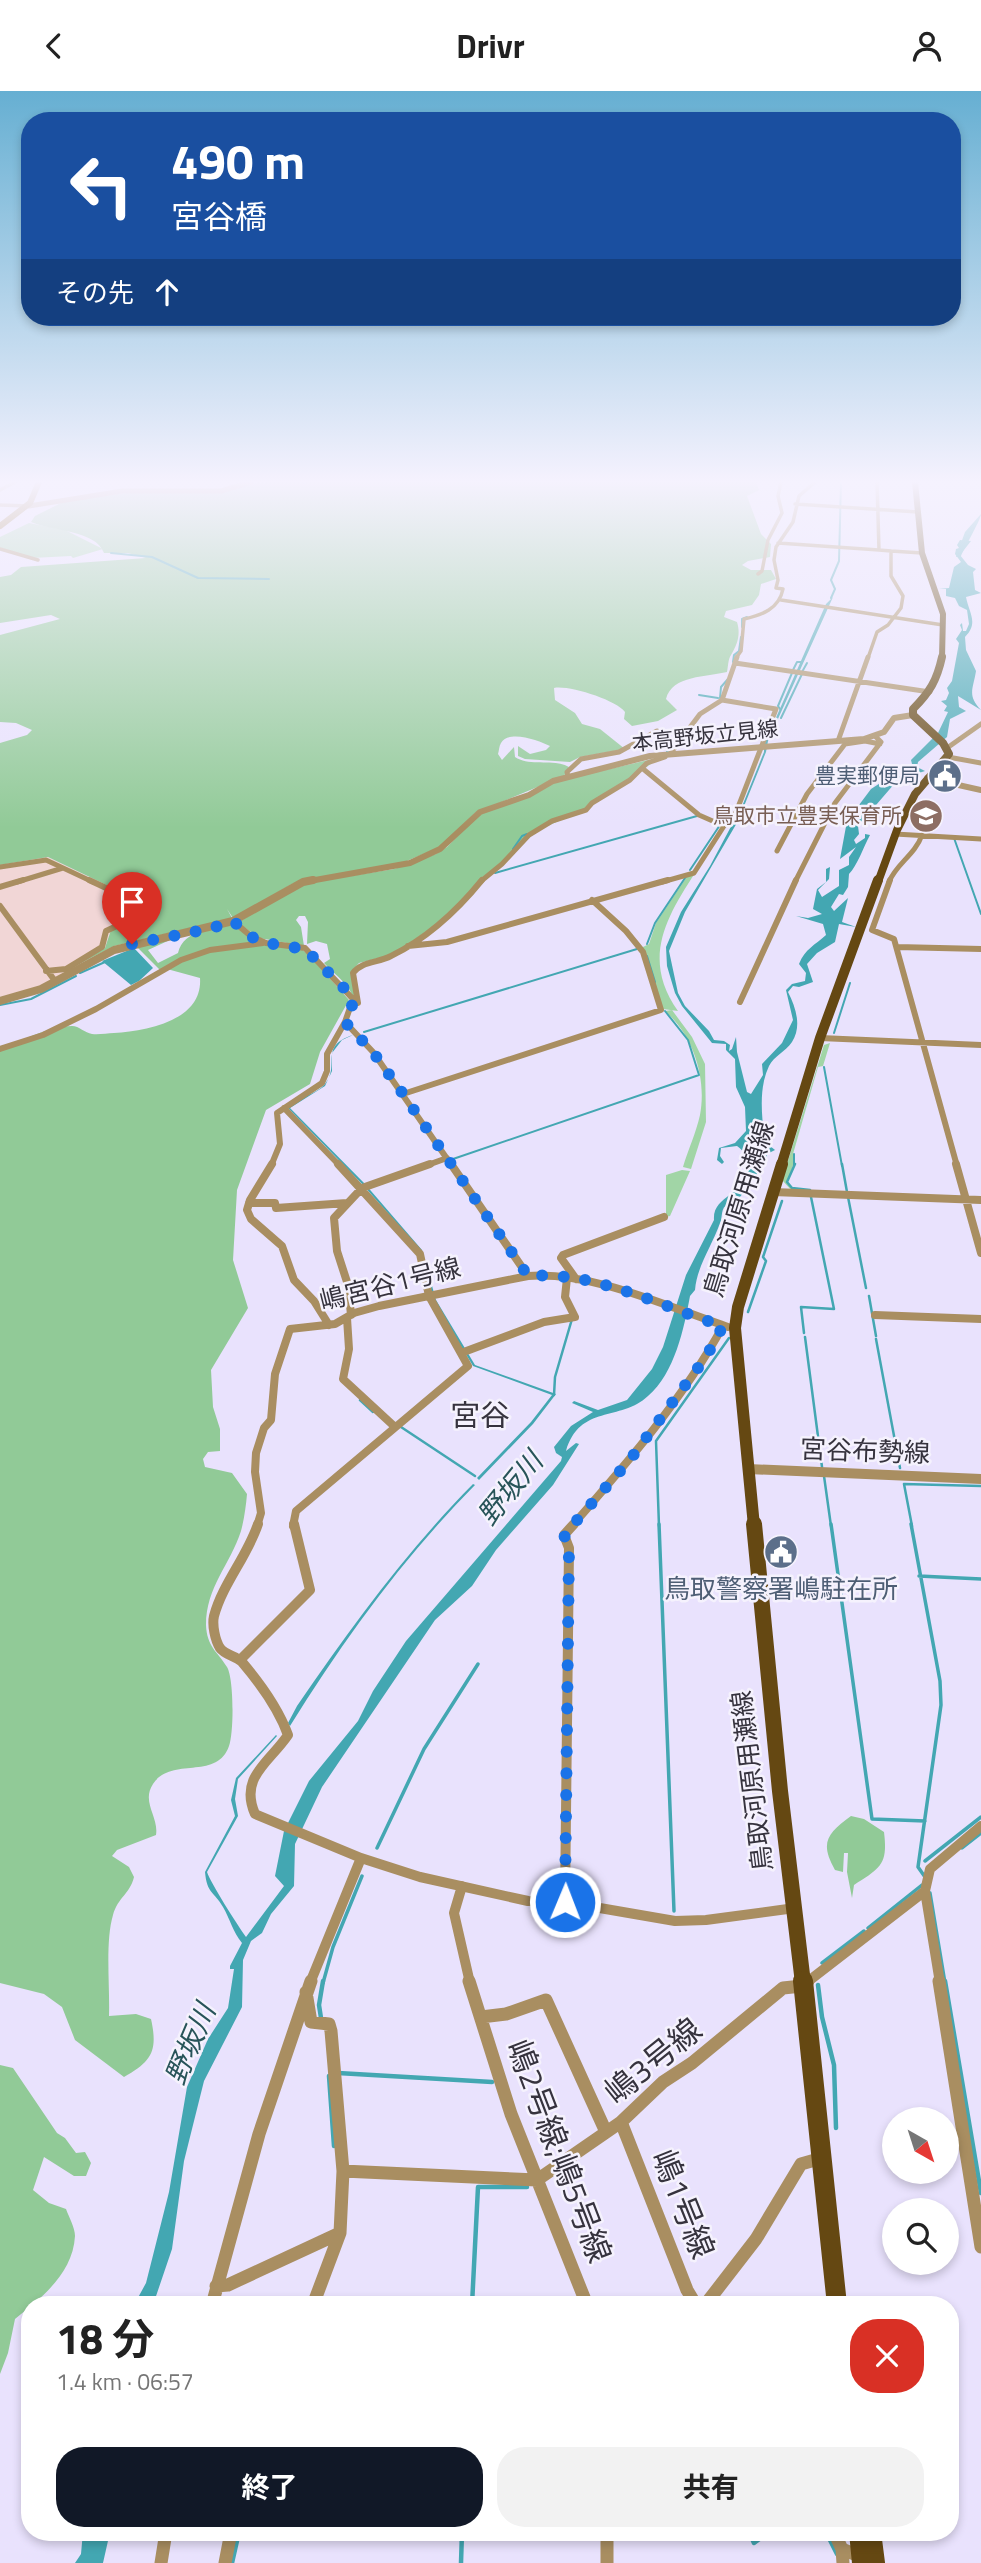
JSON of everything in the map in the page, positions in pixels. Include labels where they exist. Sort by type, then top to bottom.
[{"type":"main road","points":[[939,597],[943,625],[940,667],[930,692],[913,709],[914,717],[947,751]]},
{"type":"main road","name":"鳥取河原用瀬線","points":[[836,2296],[795,1908],[779,1791],[748,1469],[724,1326],[738,1307],[820,1038],[895,834],[907,808],[947,751]]},
{"type":"main road","points":[[859,2541],[860,2559]]},
{"type":"main road","points":[[860,2559],[867,2541]]},
{"type":"street","points":[[838,741],[877,632],[888,625],[901,608],[903,597]]},
{"type":"street","points":[[722,700],[723,687],[730,679],[736,655],[741,651],[744,619],[763,615],[781,600],[894,615],[943,625]]},
{"type":"street","points":[[735,663],[930,692]]},
{"type":"street","points":[[408,946],[447,942],[694,873],[724,826],[735,815],[776,709],[722,700],[701,714],[670,754]]},
{"type":"street","name":"本高野坂立見線","points":[[0,1001],[25,995],[114,950],[233,921],[303,881],[396,867],[427,856],[440,849],[480,812],[529,795],[553,781],[650,756],[878,740],[894,718],[914,717]]},
{"type":"street","points":[[947,751],[978,730],[981,725]]},
{"type":"street","points":[[568,777],[567,772],[581,759],[619,752],[657,731]]},
{"type":"street","points":[[777,851],[807,794],[845,744],[878,740]]},
{"type":"street","points":[[740,1002],[784,903],[835,803],[878,740]]},
{"type":"street","points":[[947,751],[981,763]]},
{"type":"street","points":[[348,1013],[354,1010],[358,1001],[354,968],[390,957],[456,912],[485,875],[502,864],[529,835],[552,821],[586,810],[592,803],[630,780],[656,758],[695,752]]},
{"type":"street","points":[[642,768],[699,815],[724,826]]},
{"type":"street","points":[[927,778],[981,790]]},
{"type":"street","points":[[895,834],[981,839]]},
{"type":"street","points":[[922,835],[916,849],[892,875],[872,928],[894,939],[897,947],[981,1253]]},
{"type":"street","points":[[0,867],[46,860],[119,894],[135,892],[151,910],[106,931],[103,947],[77,963],[66,969],[46,971]]},
{"type":"street","points":[[0,887],[63,868]]},
{"type":"street","points":[[403,1094],[661,1010],[654,994],[651,970],[643,952],[592,901]]},
{"type":"street","points":[[0,906],[55,981]]},
{"type":"street","points":[[233,921],[252,937],[266,943]]},
{"type":"street","points":[[0,1049],[43,1035],[190,956],[228,946],[266,943],[305,949],[351,995],[353,1003],[327,1053],[327,1071],[322,1083],[284,1108],[276,1117],[280,1144],[247,1210],[251,1219],[282,1246],[294,1280],[314,1301],[329,1325]]},
{"type":"street","points":[[897,947],[981,949]]},
{"type":"street","points":[[345,1022],[373,1052],[528,1276]]},
{"type":"street","points":[[820,1038],[981,1045]]},
{"type":"street","points":[[240,1660],[310,1590],[293,1527],[296,1511],[468,1366],[429,1296],[420,1254],[362,1188],[284,1108]]},
{"type":"street","points":[[395,1427],[343,1379],[348,1371],[349,1357],[348,1285],[337,1251],[334,1217],[362,1188],[447,1158]]},
{"type":"street","points":[[773,1192],[981,1200]]},
{"type":"street","points":[[249,1203],[275,1203],[276,1208],[347,1203]]},
{"type":"street","points":[[461,1353],[544,1322],[575,1317],[565,1297],[572,1278],[561,1258],[562,1255],[664,1217]]},
{"type":"street","name":"嶋宮谷1号線","points":[[360,1858],[255,1814],[248,1803],[247,1790],[288,1735],[283,1721],[240,1660],[221,1650],[216,1640],[213,1619],[229,1580],[250,1548],[261,1513],[255,1462],[264,1427],[271,1420],[279,1359],[290,1329],[329,1325],[349,1317],[429,1296],[528,1276],[572,1278],[643,1296],[724,1326]]},
{"type":"street","points":[[875,1315],[981,1319]]},
{"type":"street","points":[[565,1902],[569,1548],[564,1535],[629,1461],[706,1357],[724,1326]]},
{"type":"street","name":"宮谷布勢線","points":[[748,1469],[981,1479]]},
{"type":"street","points":[[981,1826],[930,1869],[925,1891],[981,2247]]},
{"type":"street","points":[[214,2296],[242,2188],[289,2039],[360,1858],[528,1901],[565,1902],[675,1921],[706,1920],[795,1908]]},
{"type":"street","name":"嶋2号線;嶋5号線","points":[[462,1886],[454,1913],[455,1931],[498,2076],[583,2296]]},
{"type":"street","name":"嶋3号線","points":[[537,2180],[621,2122],[663,2083],[692,2063],[783,1988],[802,1986],[925,1891]]},
{"type":"street","points":[[306,1992],[311,2022],[325,2022],[329,2024],[331,2031],[343,2171],[340,2233],[316,2296]]},
{"type":"street","points":[[481,2017],[506,2014],[546,2000],[606,2132]]},
{"type":"street","name":"嶋1号線","points":[[621,2122],[691,2296]]},
{"type":"street","points":[[712,2296],[756,2239],[801,2164],[822,2158]]},
{"type":"street","points":[[343,2171],[537,2180]]},
{"type":"street","points":[[216,2286],[228,2285],[340,2233]]},
{"type":"street","points":[[160,2563],[164,2541]]},
{"type":"street","points":[[225,2563],[229,2541]]},
{"type":"street","points":[[607,2541],[607,2563]]},
{"type":"street","points":[[843,2541],[860,2559]]},
{"type":"shaded area","points":[[0,597],[757,597],[752,605],[726,611],[724,617],[737,622],[739,631],[727,672],[691,678],[675,685],[666,699],[677,710],[658,721],[632,726],[624,719],[625,712],[620,707],[603,698],[581,691],[554,688],[555,700],[575,713],[582,724],[600,729],[625,749],[580,757],[570,762],[525,759],[518,756],[518,746],[530,754],[546,750],[550,746],[525,737],[505,739],[500,744],[498,754],[502,760],[514,747],[515,757],[521,760],[563,764],[569,767],[564,776],[475,813],[440,847],[402,863],[292,884],[233,918],[227,909],[232,918],[114,946],[66,971],[105,948],[111,930],[155,911],[135,889],[121,892],[48,857],[0,865],[0,743],[27,735],[32,730],[16,723],[0,722],[0,635],[60,619],[51,615],[0,623]]},
{"type":"shaded area","points":[[833,597],[768,741],[766,752],[738,821],[685,912],[669,951],[678,993],[685,1006],[714,1040],[730,1045],[729,1051],[736,1037],[747,1092],[751,1094],[763,1075],[762,1064],[782,1043],[793,1020],[786,990],[792,984],[805,981],[806,973],[799,964],[801,959],[826,935],[823,924],[796,916],[808,918],[822,914],[813,909],[817,889],[826,882],[818,890],[822,897],[839,886],[839,870],[849,865],[849,857],[856,847],[840,859],[847,821],[871,789],[888,778],[889,772],[894,777],[912,774],[894,768],[913,768],[911,760],[938,733],[948,712],[944,711],[947,706],[941,701],[946,700],[949,693],[947,688],[952,681],[959,643],[956,639],[962,630],[960,625],[962,623],[963,631],[966,631],[969,624],[967,610],[959,606],[952,597],[966,597],[972,622],[965,637],[966,650],[976,671],[972,696],[981,710],[958,696],[959,707],[966,711],[950,719],[947,737],[918,762],[917,767],[925,771],[894,781],[858,826],[859,834],[854,840],[856,844],[865,838],[865,834],[870,835],[849,874],[848,887],[843,895],[839,894],[831,907],[834,911],[848,898],[842,922],[856,927],[839,924],[835,942],[817,953],[807,964],[813,982],[799,987],[793,986],[788,992],[795,1011],[797,1030],[792,1042],[771,1062],[763,1084],[765,1142],[775,1150],[767,1154],[760,1170],[741,1196],[724,1208],[695,1290],[690,1296],[672,1363],[648,1396],[637,1404],[591,1420],[572,1436],[566,1451],[576,1443],[579,1444],[553,1485],[496,1550],[472,1586],[435,1620],[322,1787],[295,1844],[294,1886],[271,1914],[262,1933],[251,1941],[243,1960],[242,2007],[204,2081],[184,2161],[172,2249],[156,2296],[139,2296],[146,2283],[169,2192],[187,2087],[208,2039],[228,2008],[234,1969],[230,1969],[230,1966],[242,1943],[223,1907],[209,1889],[205,1872],[235,1816],[231,1800],[236,1778],[276,1735],[238,1779],[235,1799],[238,1816],[207,1872],[246,1937],[284,1886],[275,1876],[284,1831],[309,1781],[358,1721],[373,1691],[406,1641],[561,1461],[562,1457],[556,1453],[554,1447],[571,1426],[593,1412],[572,1403],[574,1401],[598,1410],[627,1400],[652,1369],[663,1347],[686,1275],[714,1220],[715,1211],[743,1181],[746,1172],[745,1160],[743,1152],[737,1146],[721,1148],[720,1156],[724,1162],[722,1164],[717,1160],[719,1148],[735,1143],[746,1131],[745,1107],[736,1087],[735,1059],[726,1050],[726,1044],[712,1043],[682,1006],[667,966],[666,947],[681,912],[710,866],[743,804],[764,752],[764,745],[826,604]]},
{"type":"shaded area","points":[[661,757],[584,810],[529,834],[495,869],[481,878],[454,912],[394,954],[359,963],[351,972],[356,1004],[353,1008],[353,995],[324,963],[330,959],[327,944],[316,941],[307,944],[308,922],[305,916],[299,916],[296,920],[301,927],[304,946],[259,938],[239,922],[301,884],[394,869],[436,854],[447,847],[477,816],[554,782]]},
{"type":"shaded area","points":[[48,857],[121,892],[135,889],[155,911],[111,930],[105,948],[42,986],[0,997],[0,865]]},
{"type":"shaded area","points":[[830,867],[829,879],[826,882],[826,869]]},
{"type":"shaded area","points":[[695,873],[667,923],[662,940],[661,974],[678,1011],[663,1009],[641,948],[649,944],[656,923],[688,875]]},
{"type":"shaded area","points":[[233,925],[263,942],[226,946],[161,971],[135,945],[172,939],[148,950],[158,963],[178,953],[186,939],[200,931]]},
{"type":"shaded area","points":[[265,944],[300,948],[349,1000],[320,1052],[310,1084],[266,1110],[237,1190],[233,1260],[248,1308],[211,1370],[213,1407],[220,1429],[220,1451],[208,1452],[203,1459],[205,1467],[232,1473],[247,1494],[241,1531],[214,1588],[206,1625],[210,1644],[227,1667],[231,1682],[231,1739],[223,1757],[215,1763],[171,1771],[161,1776],[153,1784],[149,1797],[156,1835],[117,1850],[112,1856],[129,1867],[134,1877],[130,1888],[115,1909],[111,1926],[108,1951],[109,2016],[136,2014],[151,2019],[154,2039],[147,2060],[124,2077],[75,2040],[62,2007],[44,1994],[0,1983],[0,1049],[45,1031],[63,1027],[75,1026],[89,1033],[100,1034],[141,1030],[170,1021],[183,1014],[192,1004],[198,993],[200,978],[167,969],[201,953]]},
{"type":"shaded area","points":[[134,948],[153,968],[131,985],[102,961]]},
{"type":"shaded area","points":[[672,1010],[692,1037],[705,1064],[706,1122],[691,1169],[683,1167],[700,1115],[701,1087],[696,1058],[690,1045],[675,1021],[665,1011]]},
{"type":"shaded area","points":[[830,1043],[823,1066],[818,1067],[787,1182],[793,1188],[810,1190],[792,1191],[782,1180],[824,1045]]},
{"type":"shaded area","points":[[329,1078],[325,1086],[290,1108],[365,1184],[422,1250],[436,1300],[475,1365],[556,1394],[533,1424],[479,1480],[477,1478],[531,1422],[552,1395],[473,1366],[433,1300],[421,1251],[363,1185],[288,1108],[321,1088]]},
{"type":"shaded area","points":[[682,1170],[690,1171],[670,1216],[666,1217],[666,1175]]},
{"type":"shaded area","points":[[473,1484],[475,1485],[423,1541],[376,1600],[290,1726],[288,1723],[297,1706],[359,1619],[402,1563]]},
{"type":"shaded area","points":[[851,1816],[864,1819],[884,1832],[885,1843],[881,1864],[854,1885],[852,1898],[847,1872],[848,1853],[844,1853],[843,1872],[835,1870],[827,1845],[832,1833]]},
{"type":"shaded area","points":[[0,2065],[13,2068],[57,2133],[65,2138],[76,2153],[85,2152],[91,2163],[86,2176],[74,2176],[44,2157],[33,2190],[49,2203],[66,2209],[75,2233],[73,2250],[62,2274],[42,2296],[21,2296],[21,2314],[15,2319],[8,2353],[0,2374]]},
{"type":"shaded area","points":[[82,2541],[108,2541],[103,2563],[75,2563],[81,2554]]},
{"type":"waterway","points":[[742,627],[742,619],[747,617]]},
{"type":"waterway","points":[[733,662],[734,655],[739,651],[741,637]]},
{"type":"waterway","points":[[793,670],[797,662],[802,662]]},
{"type":"waterway","points":[[802,672],[807,663]]},
{"type":"waterway","points":[[780,709],[778,706],[792,673]]},
{"type":"waterway","points":[[781,718],[802,674]]},
{"type":"waterway","points":[[720,698],[721,687],[728,679]]},
{"type":"waterway","points":[[699,695],[718,698]]},
{"type":"waterway","points":[[667,752],[682,733]]},
{"type":"waterway","points":[[495,873],[697,816]]},
{"type":"waterway","points":[[690,870],[720,825]]},
{"type":"waterway","points":[[513,849],[522,836],[527,834]]},
{"type":"waterway","points":[[954,838],[981,914]]},
{"type":"waterway","points":[[647,944],[655,923],[687,875]]},
{"type":"waterway","points":[[364,1032],[637,949]]},
{"type":"waterway","points":[[647,956],[655,982]]},
{"type":"waterway","points":[[80,973],[105,962]]},
{"type":"waterway","points":[[0,1005],[31,999],[76,976]]},
{"type":"waterway","points":[[834,1033],[850,983]]},
{"type":"waterway","points":[[453,1159],[699,1075],[688,1040],[665,1011]]},
{"type":"waterway","points":[[824,1067],[842,1166]]},
{"type":"waterway","points":[[794,1154],[794,1166]]},
{"type":"waterway","points":[[795,1164],[787,1182],[792,1188],[810,1190]]},
{"type":"waterway","points":[[842,1164],[847,1192]]},
{"type":"waterway","points":[[804,1333],[801,1307],[834,1309],[811,1197]]},
{"type":"waterway","points":[[848,1197],[866,1288]]},
{"type":"waterway","points":[[748,1312],[766,1261],[763,1257],[782,1201]]},
{"type":"waterway","points":[[869,1296],[876,1336]]},
{"type":"waterway","points":[[554,1395],[555,1377],[572,1319]]},
{"type":"waterway","points":[[805,1337],[822,1467]]},
{"type":"waterway","points":[[659,1526],[656,1441],[729,1338]]},
{"type":"waterway","points":[[876,1339],[900,1468]]},
{"type":"waterway","points":[[360,1400],[373,1412]]},
{"type":"waterway","points":[[401,1427],[475,1476]]},
{"type":"waterway","points":[[824,1476],[831,1526]]},
{"type":"waterway","points":[[912,1526],[904,1484],[981,1486]]},
{"type":"waterway","points":[[659,1524],[674,1911]]},
{"type":"waterway","points":[[831,1524],[872,1819],[925,1821]]},
{"type":"waterway","points":[[911,1524],[921,1576]]},
{"type":"waterway","points":[[921,1576],[981,1579]]},
{"type":"waterway","points":[[921,1576],[940,1681],[941,1705],[925,1821]]},
{"type":"waterway","points":[[377,1848],[424,1749],[478,1664]]},
{"type":"waterway","points":[[925,1861],[981,1817]]},
{"type":"waterway","points":[[925,1821],[918,1867],[925,1877]]},
{"type":"waterway","points":[[962,1848],[981,1833]]},
{"type":"waterway","points":[[323,1983],[333,1947],[362,1876]]},
{"type":"waterway","points":[[868,1928],[922,1885]]},
{"type":"waterway","points":[[930,1893],[945,1983]]},
{"type":"waterway","points":[[822,1963],[864,1931]]},
{"type":"waterway","points":[[321,2018],[319,2005],[323,1981]]},
{"type":"waterway","points":[[945,1981],[981,2193]]},
{"type":"waterway","points":[[818,1985],[822,2017],[834,2065],[836,2128]]},
{"type":"waterway","points":[[338,2073],[492,2082]]},
{"type":"waterway","points":[[329,2076],[334,2146]]},
{"type":"waterway","points":[[472,2296],[478,2187],[527,2187]]},
{"type":"waterway","points":[[232,2563],[237,2541]]},
{"type":"waterway","points":[[461,2563],[462,2541]]},
{"type":"waterway","points":[[753,2541],[757,2541]]},
{"type":"waterway","points":[[830,2541],[837,2554]]},
{"type":"place","name":"豊実郵便局","points":[[945,776]]},
{"type":"place","name":"鳥取市立豊実保育所","points":[[926,816]]},
{"type":"place","name":"鳥取警察署嶋駐在所","points":[[781,1552]]},
{"type":"district","name":"宮谷","points":[[480,1416]]},
{"type":"route","points":[[132,944],[209,929],[233,921],[252,937],[266,943],[300,946],[305,949],[351,995],[353,1003],[345,1022],[373,1052],[528,1276],[540,1275],[598,1283],[723,1326],[706,1357],[629,1461],[564,1535],[569,1548],[565,1902]]},
{"type":"water label","name":"野坂川","points":[[510,1488]]},
{"type":"water label","name":"野坂川","points":[[190,2044]]}]
